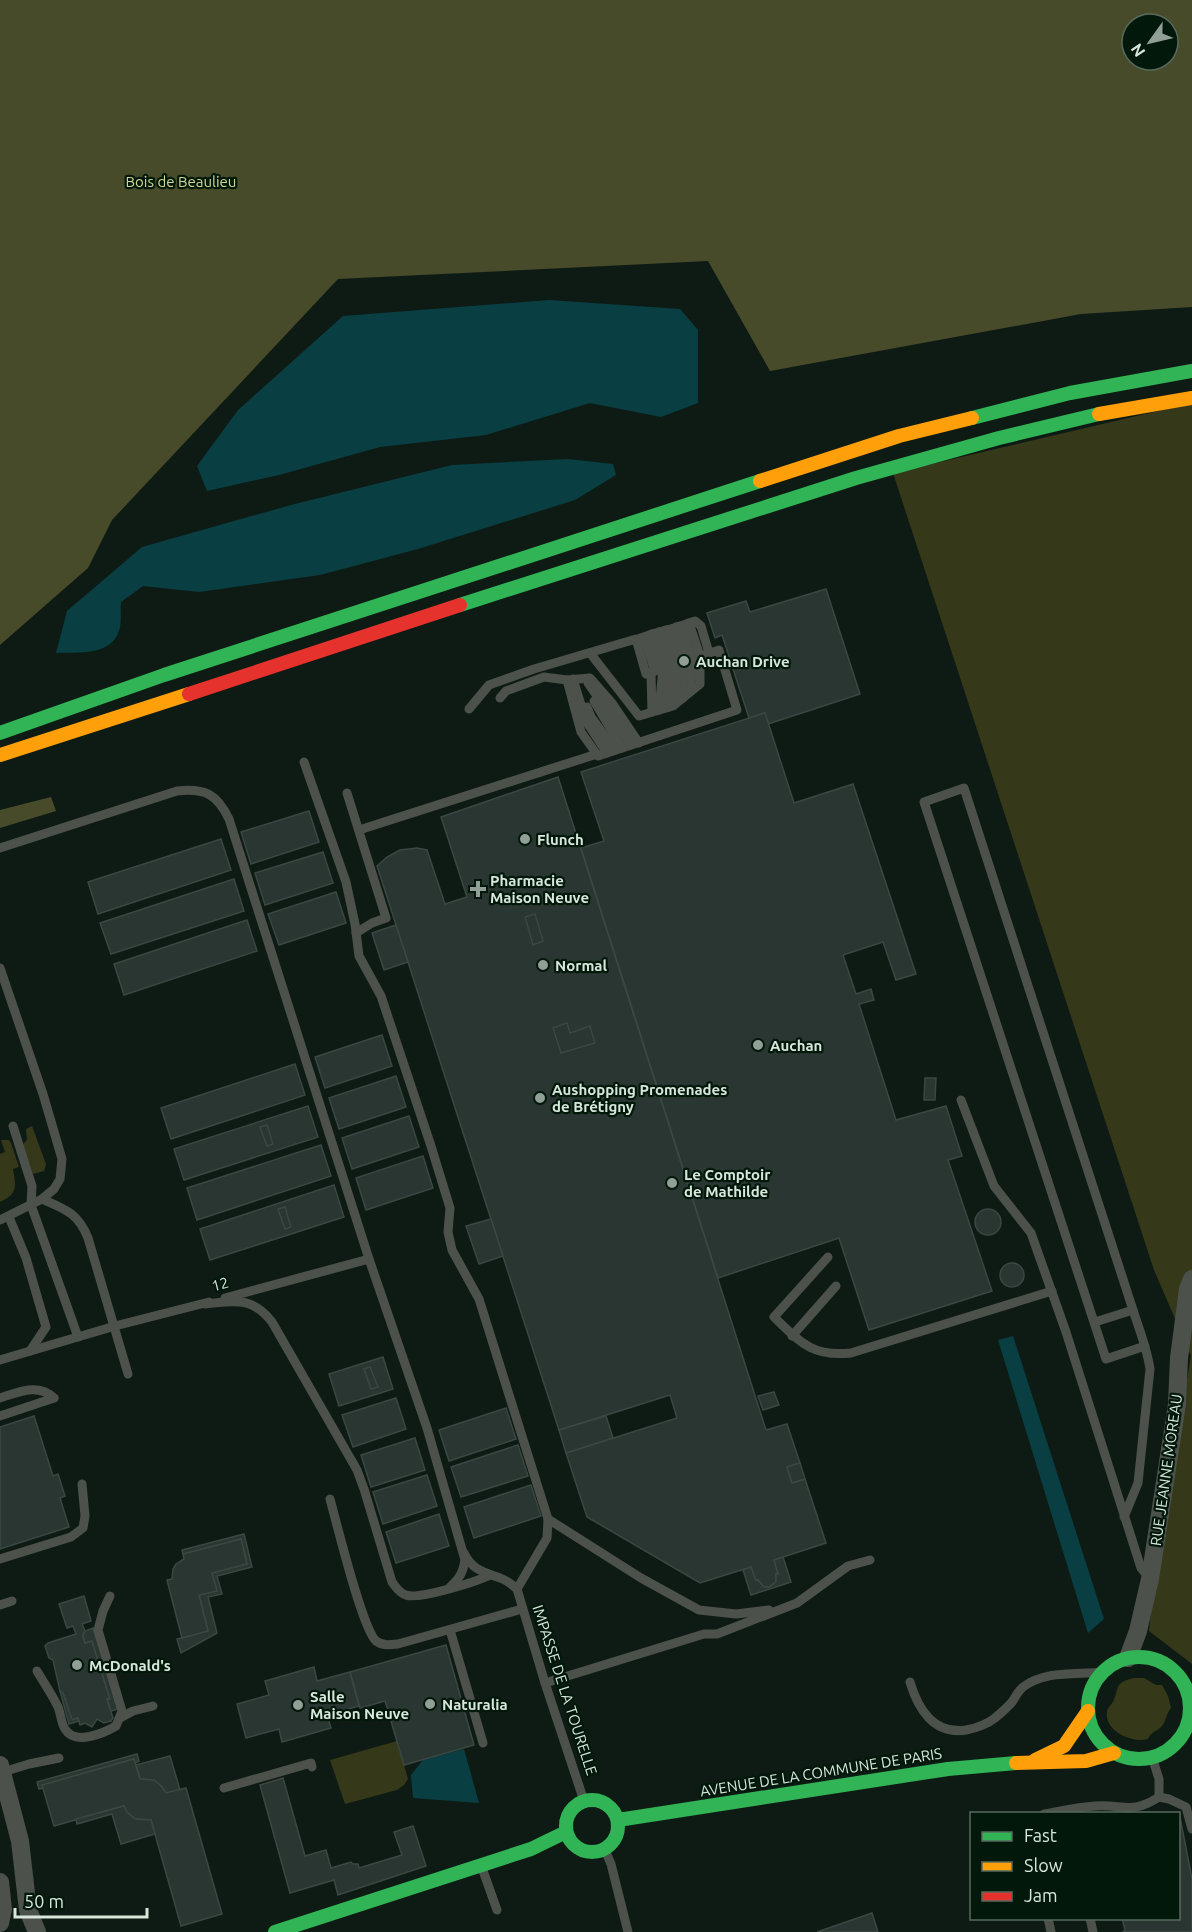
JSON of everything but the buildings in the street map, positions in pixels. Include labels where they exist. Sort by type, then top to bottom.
[{"type":"main road","points":[[0,733],[164,675],[899,436],[1070,393],[1192,371]]},
{"type":"main road","points":[[0,755],[904,463],[1066,420],[1190,398]]},
{"type":"main road","points":[[1170,1668],[1187,1690],[1191,1718],[1184,1733],[1174,1746],[1160,1755],[1145,1759],[1129,1758],[1114,1753],[1095,1735],[1088,1711],[1089,1697],[1094,1683],[1103,1672],[1114,1663],[1128,1658],[1143,1657],[1157,1660],[1170,1668],[1192,1676]]},
{"type":"main road","name":"AVENUE DE LA COMMUNE DE PARIS","points":[[1030,1762],[1064,1746],[1088,1711]]},
{"type":"main road","name":"AVENUE DE LA COMMUNE DE PARIS","points":[[618,1820],[948,1769],[1030,1762],[1086,1761],[1114,1753]]},
{"type":"main road","points":[[595,1800],[605,1803],[613,1810],[618,1820],[619,1828],[616,1837],[604,1850],[593,1852],[582,1850],[572,1843],[566,1832],[569,1813],[584,1801],[595,1800]]},
{"type":"main road","points":[[275,1932],[531,1849],[566,1832]]},
{"type":"street","points":[[0,766],[210,686]]},
{"type":"street","name":"RUE JEANNE MOREAU","points":[[1128,1658],[1138,1631],[1150,1579],[1177,1404],[1179,1358],[1188,1289],[1192,1280]]},
{"type":"street","points":[[1,1769],[20,1840],[28,1910],[37,1932]]},
{"type":"street","points":[[0,1882],[3,1909],[0,1923]]},
{"type":"lane","points":[[469,709],[489,685],[534,669],[695,621],[701,626],[679,663],[671,703]]},
{"type":"lane","points":[[590,653],[639,716],[671,703],[700,684],[679,663],[663,631]]},
{"type":"lane","points":[[359,830],[737,710],[679,663],[663,631]]},
{"type":"lane","points":[[663,631],[679,663],[671,703]]},
{"type":"lane","points":[[663,631],[679,663],[671,703]]},
{"type":"lane","points":[[500,698],[506,691],[544,677],[590,678],[612,703],[623,748]]},
{"type":"lane","points":[[577,679],[586,722],[623,748]]},
{"type":"lane","points":[[577,679],[623,748]]},
{"type":"lane","points":[[577,679],[581,732],[597,754]]},
{"type":"lane","points":[[304,762],[346,882],[359,956],[381,996],[450,1208],[448,1232],[452,1250],[479,1299],[548,1519],[547,1538],[517,1589],[507,1581],[489,1576],[475,1568],[467,1560],[462,1548]]},
{"type":"lane","points":[[1124,1517],[1138,1483],[1149,1369],[1145,1346],[964,788],[924,802],[1106,1359],[1145,1346]]},
{"type":"lane","points":[[0,848],[177,791],[192,789],[209,794],[217,800],[229,819],[369,1258],[427,1428],[462,1548],[465,1560],[463,1572],[450,1587]]},
{"type":"lane","points":[[347,793],[386,918],[356,933]]},
{"type":"lane","points":[[0,968],[43,1094],[62,1159],[60,1179],[54,1190],[42,1199],[5,1218],[26,1258],[46,1327],[30,1351]]},
{"type":"lane","points":[[961,1100],[994,1186],[1031,1233],[1052,1291],[1141,1568],[1150,1579]]},
{"type":"lane","points":[[13,1126],[32,1186],[31,1205],[78,1337]]},
{"type":"lane","points":[[42,1199],[70,1212],[82,1224],[128,1374]]},
{"type":"lane","points":[[828,1257],[774,1317],[792,1336],[816,1351],[831,1355],[851,1353],[1052,1291]]},
{"type":"lane","name":"12","points":[[0,1360],[115,1326],[205,1304],[369,1258]]},
{"type":"lane","points":[[792,1336],[836,1286]]},
{"type":"lane","points":[[205,1304],[241,1301],[259,1307],[272,1322],[357,1470],[392,1582],[398,1591],[406,1596],[423,1597],[489,1576]]},
{"type":"lane","points":[[1095,1322],[1133,1310]]},
{"type":"lane","points":[[0,1398],[35,1389],[45,1391],[54,1398],[0,1416]]},
{"type":"lane","points":[[0,1559],[71,1537],[84,1528],[82,1484]]},
{"type":"lane","points":[[330,1499],[366,1622],[377,1641],[386,1646],[398,1644],[522,1609]]},
{"type":"lane","points":[[548,1519],[699,1610],[736,1614],[777,1609],[797,1603],[848,1566],[870,1560]]},
{"type":"lane","name":"IMPASSE DE LA TOURELLE","points":[[517,1589],[584,1801]]},
{"type":"lane","points":[[37,1671],[58,1708],[65,1730],[72,1736],[82,1738],[117,1726],[122,1711],[98,1630],[110,1596]]},
{"type":"lane","points":[[0,1605],[12,1601]]},
{"type":"lane","points":[[545,1683],[704,1634],[717,1634],[747,1624],[777,1609]]},
{"type":"lane","points":[[450,1630],[471,1684],[483,1743]]},
{"type":"lane","points":[[910,1682],[914,1696],[925,1715],[941,1729],[960,1731],[977,1728],[993,1720],[1011,1703],[1022,1688],[1038,1680],[1069,1672],[1083,1674],[1103,1672]]},
{"type":"lane","points":[[120,1718],[133,1711],[153,1706]]},
{"type":"lane","points":[[1152,1757],[1159,1779],[1159,1797]]},
{"type":"lane","points":[[1,1769],[59,1758]]},
{"type":"lane","points":[[224,1788],[311,1763],[312,1767]]},
{"type":"lane","points":[[1073,1811],[1096,1806],[1134,1809],[1143,1807],[1159,1797],[1186,1807],[1192,1829]]},
{"type":"lane","points":[[604,1850],[616,1883],[628,1932]]},
{"type":"lane","points":[[481,1865],[497,1910]]},
{"type":"green space","name":"Bois de Beaulieu","points":[[0,0],[1192,0],[1192,307],[1081,314],[770,371],[708,261],[338,279],[112,520],[88,568],[0,645]]},
{"type":"green space","points":[[1192,403],[1192,1664],[1149,1631],[1156,1559],[1191,1356],[1154,1270],[893,473]]},
{"type":"green space","points":[[51,797],[56,811],[0,828],[0,810]]},
{"type":"green space","points":[[32,1126],[46,1164],[44,1171],[33,1174],[23,1144],[27,1140],[26,1129]]},
{"type":"green space","points":[[1,1140],[9,1140],[11,1143],[19,1167],[13,1169],[15,1185],[13,1193],[0,1202],[0,1154],[5,1152]]},
{"type":"green space","points":[[1133,1678],[1144,1678],[1156,1685],[1162,1685],[1171,1708],[1162,1726],[1148,1739],[1128,1738],[1115,1730],[1107,1719],[1107,1710],[1114,1700],[1119,1685]]},
{"type":"green space","points":[[397,1741],[408,1779],[404,1785],[397,1790],[345,1804],[330,1760]]},
{"type":"water","points":[[549,300],[680,309],[698,330],[698,403],[661,417],[590,403],[486,435],[380,447],[279,475],[207,491],[197,466],[238,410],[343,316]]},
{"type":"water","points":[[568,459],[613,464],[616,475],[575,500],[418,549],[320,575],[199,592],[143,586],[121,602],[119,631],[109,645],[93,651],[56,653],[67,611],[142,547],[291,505],[452,465]]},
{"type":"water","points":[[1013,1336],[1104,1619],[1088,1633],[998,1340]]},
{"type":"water","points":[[464,1749],[479,1803],[413,1798],[411,1775],[423,1760]]},
{"type":"traffic: fast","points":[[972,418],[1070,393],[1192,371]]},
{"type":"traffic: fast","points":[[460,605],[856,478],[999,438],[1099,414]]},
{"type":"traffic: fast","points":[[0,733],[164,675],[760,481]]},
{"type":"traffic: fast","points":[[1139,1657],[1158,1661],[1175,1672],[1186,1689],[1190,1708],[1186,1727],[1175,1744],[1158,1755],[1139,1759],[1120,1755],[1103,1744],[1092,1727],[1088,1708],[1092,1689],[1103,1672],[1120,1661],[1139,1657]]},
{"type":"traffic: fast","points":[[618,1820],[948,1769],[1016,1763]]},
{"type":"traffic: fast","points":[[587,1800],[597,1800],[607,1804],[614,1811],[618,1826],[614,1841],[607,1848],[597,1852],[587,1852],[577,1848],[570,1841],[566,1831],[566,1821],[570,1811],[577,1804],[587,1800]]},
{"type":"traffic: fast","points":[[275,1932],[531,1849],[566,1832]]},
{"type":"traffic: slow","points":[[1099,414],[1192,398]]},
{"type":"traffic: slow","points":[[760,481],[899,436],[972,418]]},
{"type":"traffic: slow","points":[[0,755],[189,694]]},
{"type":"traffic: slow","points":[[1035,1760],[1064,1746],[1088,1711]]},
{"type":"traffic: slow","points":[[1016,1763],[1086,1761],[1114,1753]]},
{"type":"traffic: jam","points":[[189,694],[460,605]]},
{"type":"place","name":"Auchan Drive","points":[[684,661]]},
{"type":"place","name":"Flunch","points":[[525,839]]},
{"type":"place","name":"Pharmacie Maison Neuve","points":[[478,889]]},
{"type":"place","name":"Normal","points":[[543,965]]},
{"type":"place","name":"Auchan","points":[[758,1045]]},
{"type":"place","name":"Aushopping Promenades de Brétigny","points":[[540,1098]]},
{"type":"place","name":"Le Comptoir de Mathilde","points":[[672,1183]]},
{"type":"place","name":"McDonald's","points":[[77,1665]]},
{"type":"place","name":"Naturalia","points":[[430,1704]]},
{"type":"place","name":"Salle Maison Neuve","points":[[298,1705]]}]
